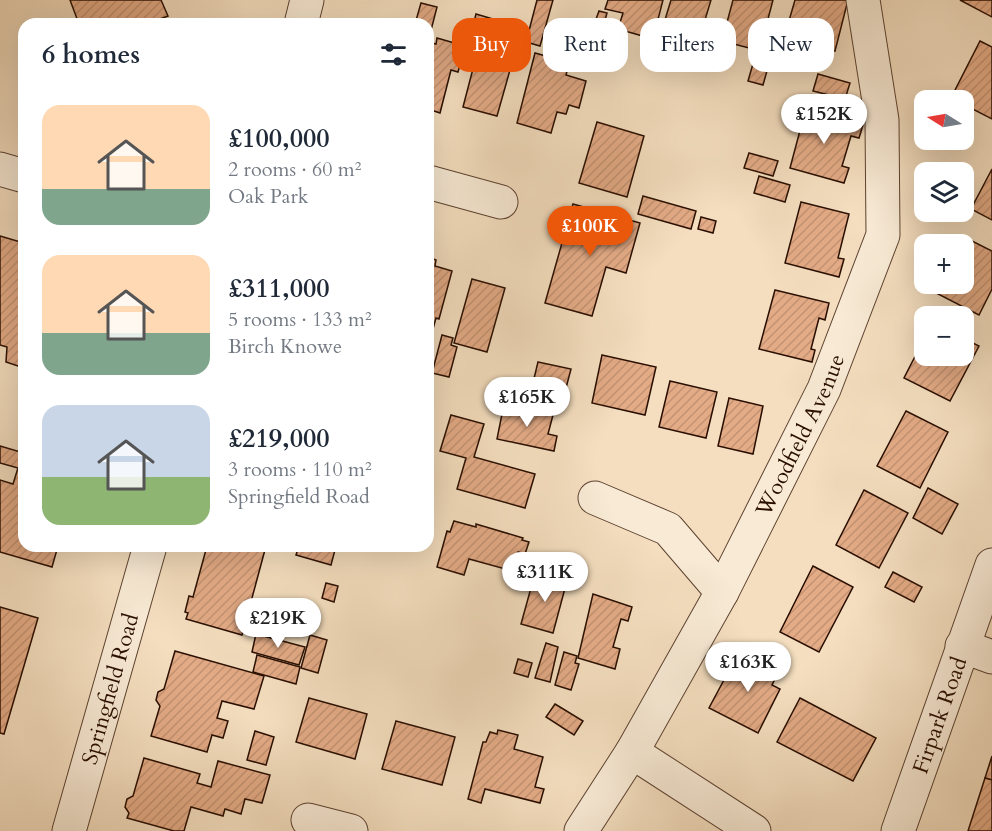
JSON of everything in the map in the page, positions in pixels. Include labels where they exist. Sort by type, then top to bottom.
[{"type":"street","points":[[302,18],[307,0]]},
{"type":"street","name":"Woodfield Avenue","points":[[580,831],[632,752],[722,592],[824,389],[883,235],[882,120],[863,0]]},
{"type":"street","points":[[0,169],[18,174]]},
{"type":"street","points":[[434,184],[501,202]]},
{"type":"street","points":[[596,498],[668,530],[722,592]]},
{"type":"street","name":"Springfield Road","points":[[69,831],[148,552]]},
{"type":"street","name":"Firpark Road","points":[[898,831],[977,651],[992,565]]},
{"type":"street","points":[[632,752],[754,831]]},
{"type":"street","points":[[308,820],[351,831]]},
{"type":"building","points":[[70,0],[161,0],[168,16],[163,18],[77,18]]},
{"type":"building","points":[[537,0],[553,0],[548,18],[543,18],[543,35],[540,46],[531,43],[531,23]]},
{"type":"building","points":[[608,0],[663,0],[658,18],[640,18],[640,35],[628,32],[628,18],[621,18],[623,13],[605,9]]},
{"type":"building","points":[[671,0],[711,0],[706,18],[666,18]]},
{"type":"building","points":[[733,0],[773,0],[768,18],[748,18],[748,48],[736,45],[736,18],[728,18]]},
{"type":"building","points":[[795,0],[848,0],[835,51],[834,18],[790,18]]},
{"type":"building","points":[[960,0],[992,0],[992,17]]},
{"type":"building","points":[[421,3],[437,7],[434,19],[417,18]]},
{"type":"building","points":[[599,11],[607,13],[606,18],[596,18]]},
{"type":"building","points":[[476,14],[490,18],[475,18]]},
{"type":"building","points":[[437,38],[452,42],[452,70],[440,113],[434,111],[434,44],[436,44]]},
{"type":"building","points":[[980,41],[992,47],[992,119],[974,110],[974,90],[955,90]]},
{"type":"building","points":[[535,53],[543,55],[543,72],[567,72],[566,75],[586,81],[579,108],[569,105],[566,114],[557,112],[551,133],[517,123]]},
{"type":"building","points":[[472,72],[509,72],[497,116],[463,107]]},
{"type":"building","points":[[751,72],[767,72],[763,85],[748,81]]},
{"type":"building","points":[[818,74],[850,83],[845,99],[813,91]]},
{"type":"building","points":[[806,108],[863,125],[859,138],[851,136],[842,166],[849,168],[844,183],[790,168]]},
{"type":"building","points":[[597,122],[644,136],[627,197],[579,183]]},
{"type":"building","points":[[749,153],[778,161],[773,176],[744,168]]},
{"type":"building","points":[[992,169],[992,220],[974,211],[974,203]]},
{"type":"building","points":[[759,176],[790,185],[785,202],[754,193]]},
{"type":"building","points":[[643,196],[696,211],[691,229],[638,214]]},
{"type":"building","points":[[801,202],[849,214],[838,258],[844,259],[839,277],[785,263]]},
{"type":"building","points":[[573,204],[640,223],[626,273],[606,267],[592,316],[545,303]]},
{"type":"building","points":[[701,217],[716,221],[713,233],[698,229]]},
{"type":"building","points":[[0,236],[18,241],[18,366],[6,362],[7,347],[0,345]]},
{"type":"building","points":[[974,242],[992,251],[992,289],[979,315],[974,312],[974,306],[961,306],[938,294],[974,294]]},
{"type":"building","points":[[434,259],[436,260],[435,266],[452,271],[439,319],[436,318],[434,325]]},
{"type":"building","points":[[472,279],[505,288],[487,352],[454,343]]},
{"type":"building","points":[[775,290],[829,303],[825,320],[819,318],[811,349],[815,350],[812,362],[759,349]]},
{"type":"building","points":[[442,335],[453,338],[451,345],[457,347],[449,377],[434,373]]},
{"type":"building","points":[[974,344],[979,346],[974,355]]},
{"type":"building","points":[[602,355],[656,367],[645,415],[592,403]]},
{"type":"building","points":[[914,358],[914,366],[968,366],[950,401],[904,378]]},
{"type":"building","points":[[538,362],[571,369],[562,403],[530,395]]},
{"type":"building","points":[[670,381],[717,392],[706,438],[659,427]]},
{"type":"building","points":[[729,398],[763,406],[753,454],[718,446]]},
{"type":"building","points":[[504,404],[553,415],[548,434],[557,436],[554,451],[497,439]]},
{"type":"building","points":[[906,411],[948,432],[920,488],[877,466]]},
{"type":"building","points":[[451,415],[484,424],[474,457],[535,474],[525,508],[457,489],[466,458],[440,451]]},
{"type":"building","points":[[0,446],[18,451],[18,468],[0,463]]},
{"type":"building","points":[[18,468],[18,552],[56,552],[52,567],[0,552],[0,480],[13,484]]},
{"type":"building","points":[[928,488],[958,504],[942,534],[913,518]]},
{"type":"building","points":[[864,490],[908,513],[879,568],[836,545]]},
{"type":"building","points":[[454,521],[476,527],[476,524],[523,538],[522,540],[529,542],[525,554],[518,552],[513,571],[469,559],[464,575],[437,567],[447,531],[450,532]]},
{"type":"building","points":[[205,552],[264,552],[242,635],[186,619],[188,613],[185,612],[189,596],[193,597]]},
{"type":"building","points":[[297,552],[334,552],[331,565],[296,555]]},
{"type":"building","points":[[813,566],[853,587],[819,652],[780,632]]},
{"type":"building","points":[[893,572],[922,587],[914,602],[885,587]]},
{"type":"building","points":[[554,573],[568,577],[553,633],[521,624],[534,577],[551,582]]},
{"type":"building","points":[[326,583],[338,586],[334,602],[322,598]]},
{"type":"building","points":[[593,594],[632,607],[628,621],[621,619],[613,647],[620,649],[615,669],[578,658]]},
{"type":"building","points":[[0,607],[38,618],[4,734],[0,733]]},
{"type":"building","points":[[256,634],[305,647],[299,665],[252,652]]},
{"type":"building","points":[[310,635],[327,640],[318,673],[301,668]]},
{"type":"building","points":[[546,643],[558,647],[550,682],[535,678]]},
{"type":"building","points":[[175,651],[264,676],[254,709],[222,701],[217,718],[228,721],[223,738],[212,735],[207,752],[151,736],[160,706],[156,700],[158,692],[164,689]]},
{"type":"building","points":[[564,652],[577,656],[575,663],[579,664],[571,690],[555,685]]},
{"type":"building","points":[[753,653],[781,667],[772,685],[780,689],[758,733],[709,708],[732,665],[744,670]]},
{"type":"building","points":[[257,655],[300,667],[296,684],[253,672]]},
{"type":"building","points":[[518,659],[532,663],[528,677],[514,673]]},
{"type":"building","points":[[309,698],[367,714],[355,759],[296,742]]},
{"type":"building","points":[[800,698],[876,738],[853,781],[777,742]]},
{"type":"building","points":[[555,704],[583,721],[574,735],[546,717]]},
{"type":"building","points":[[396,721],[455,737],[442,785],[382,769]]},
{"type":"building","points":[[498,730],[518,735],[514,749],[543,757],[535,787],[544,789],[540,803],[485,789],[481,803],[468,799],[483,742],[486,742],[490,732],[497,734]]},
{"type":"building","points":[[255,731],[274,737],[266,765],[247,760]]},
{"type":"building","points":[[992,756],[992,780],[985,778]]},
{"type":"building","points":[[144,758],[200,774],[197,783],[211,787],[218,761],[270,775],[262,803],[245,799],[241,814],[225,809],[223,816],[191,807],[184,831],[174,831],[127,818],[129,813],[125,807],[127,799],[133,796]]},
{"type":"building","points":[[985,778],[992,780],[992,831],[968,831]]}]
